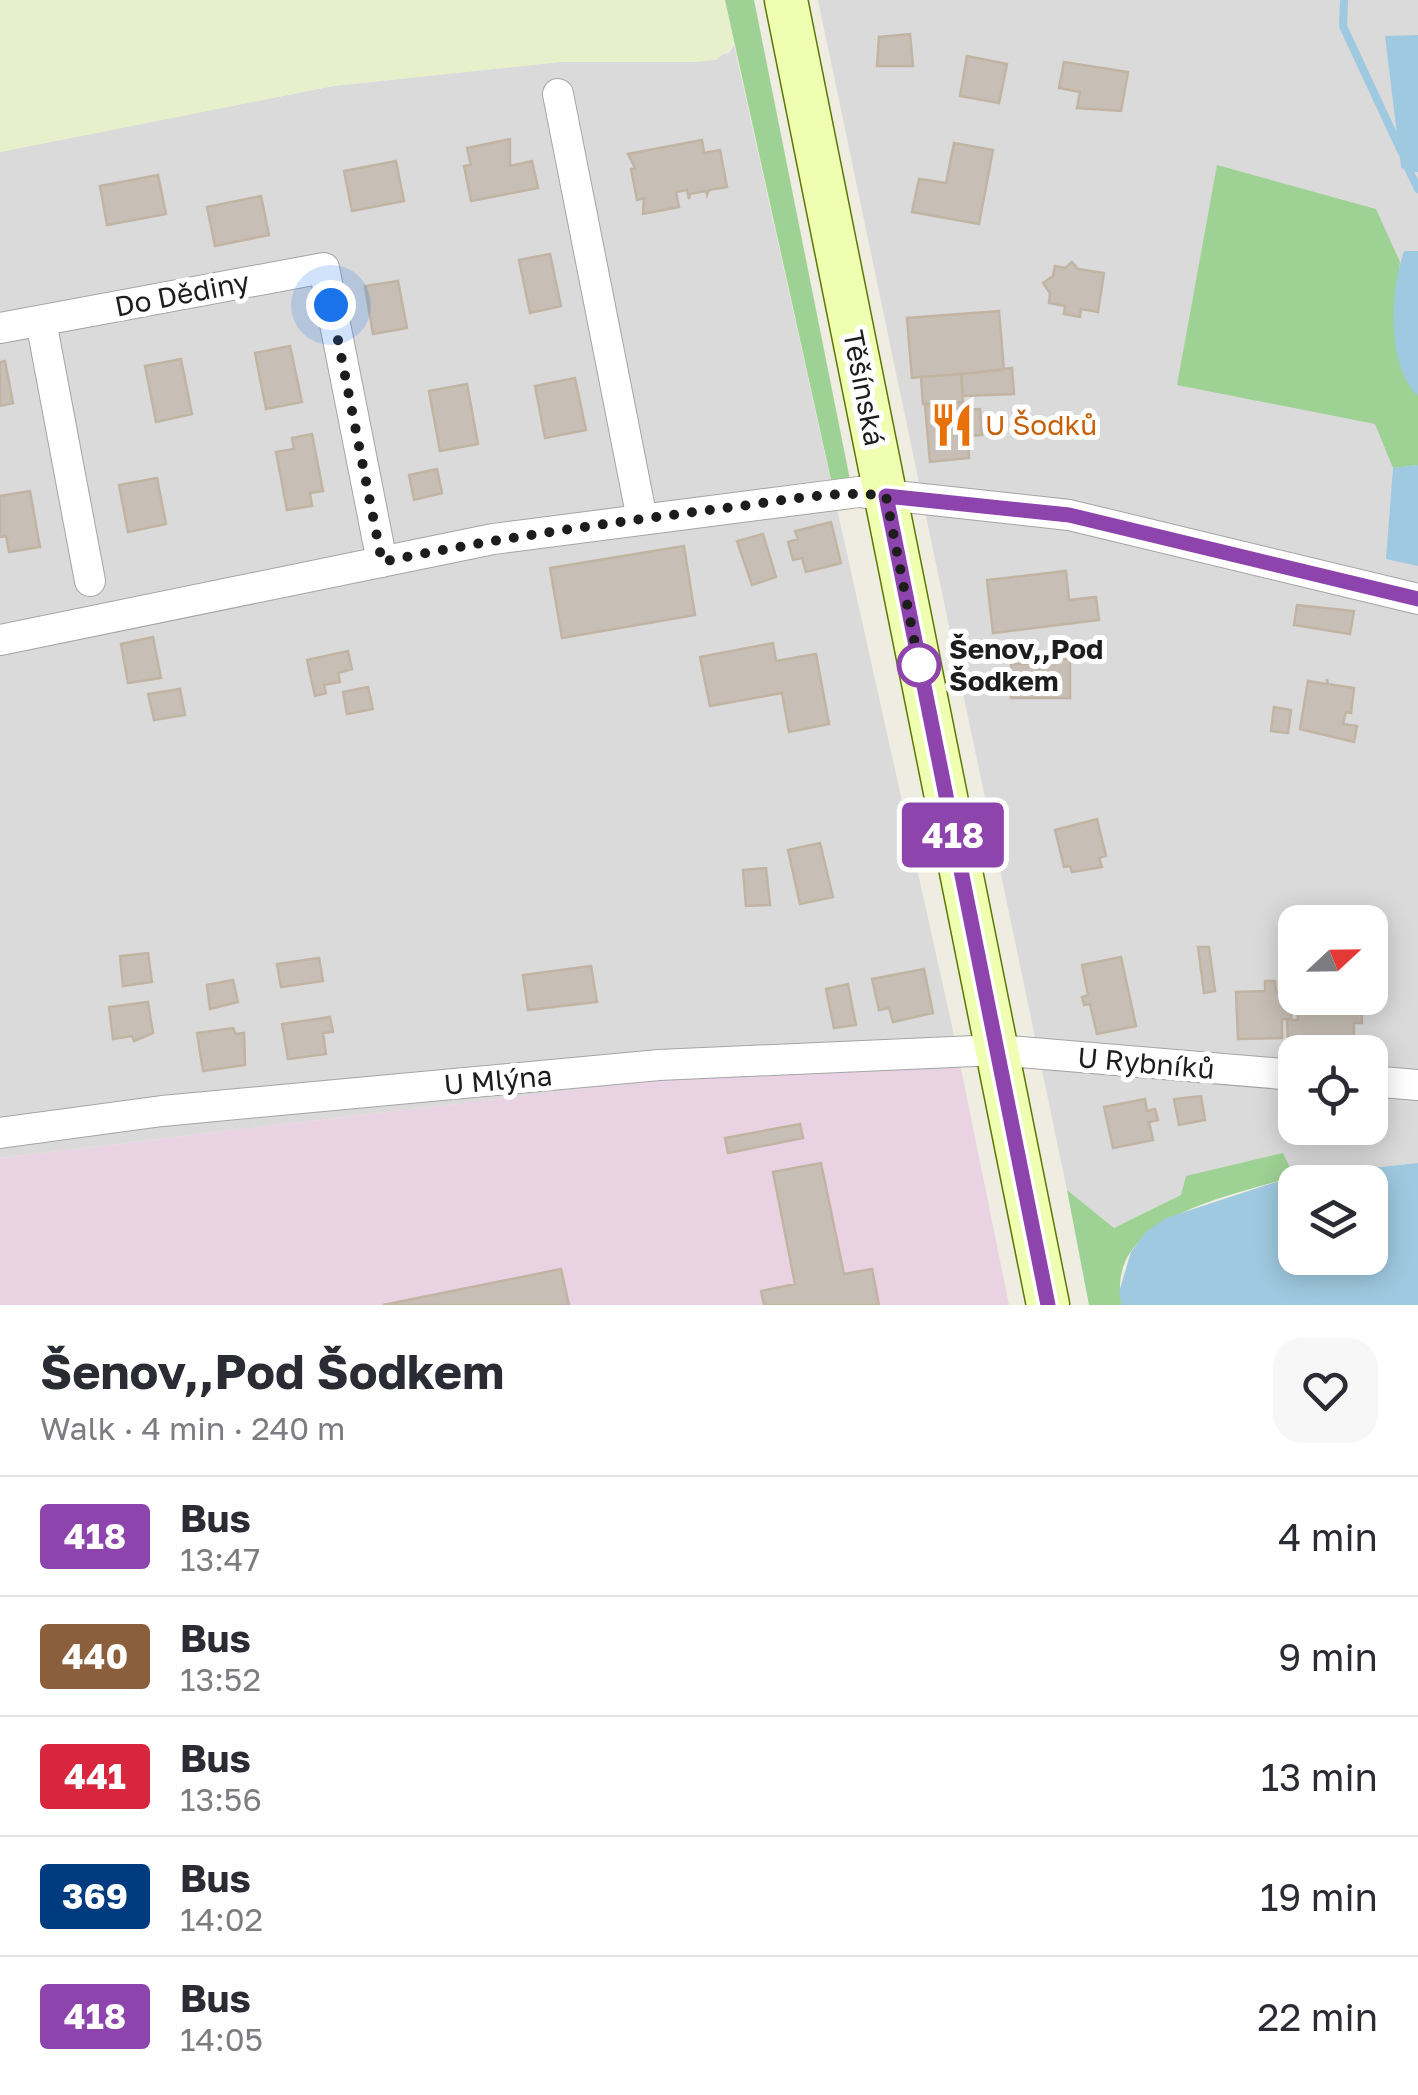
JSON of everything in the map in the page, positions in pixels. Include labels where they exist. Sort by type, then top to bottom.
[{"type":"main road","name":"Těšínská","points":[[786,0],[1048,1305]]},
{"type":"street","points":[[558,94],[642,519]]},
{"type":"street","name":"Do Dědiny","points":[[0,328],[324,268],[382,562]]},
{"type":"street","points":[[41,321],[90,581]]},
{"type":"street","points":[[0,640],[493,539],[843,493],[1069,515],[1418,599]]},
{"type":"street","name":"U Rybníků","points":[[997,1050],[1278,1074]]},
{"type":"street","name":"U Mlýna","points":[[0,1133],[162,1112],[660,1066],[997,1050]]},
{"type":"street","points":[[1388,1082],[1418,1085]]},
{"type":"shaded area","points":[[818,0],[1418,0],[1418,1163],[1288,1165],[1282,1153],[1114,1228],[1067,1190]]},
{"type":"shaded area","points":[[734,45],[956,1044],[0,1158],[0,152],[333,86],[559,62],[695,62],[729,53]]},
{"type":"shaded area","points":[[956,1044],[1009,1305],[0,1305],[0,1158]]},
{"type":"green space","points":[[0,0],[725,0],[734,45],[716,60],[559,62],[333,86],[0,152]]},
{"type":"green space","points":[[725,0],[754,0],[850,480],[832,484]]},
{"type":"green space","points":[[1217,165],[1376,209],[1400,262],[1394,310],[1418,396],[1418,465],[1393,468],[1375,424],[1177,385]]},
{"type":"green space","points":[[1283,1153],[1289,1165],[1278,1165],[1278,1181],[1208,1202],[1152,1230],[1132,1250],[1121,1275],[1122,1305],[1089,1305],[1067,1190],[1114,1228],[1181,1195],[1186,1176]]},
{"type":"water","points":[[1418,35],[1418,172],[1408,173],[1401,167],[1385,36]]},
{"type":"water","points":[[1404,251],[1418,251],[1418,396],[1400,366],[1394,327],[1396,286]]},
{"type":"water","points":[[1418,465],[1418,566],[1386,559],[1393,468]]},
{"type":"water","points":[[1418,1163],[1418,1305],[1122,1305],[1119,1292],[1131,1252],[1146,1232],[1166,1218],[1278,1181],[1278,1275],[1388,1275],[1388,1166]]},
{"type":"building","points":[[910,34],[913,66],[877,66],[879,37]]},
{"type":"building","points":[[967,56],[1007,64],[999,103],[960,96]]},
{"type":"building","points":[[1064,62],[1128,72],[1121,111],[1077,108],[1080,92],[1059,88]]},
{"type":"building","points":[[510,139],[510,166],[532,161],[538,188],[471,201],[464,166],[471,165],[467,148]]},
{"type":"building","points":[[702,140],[704,153],[720,150],[727,187],[709,190],[707,195],[706,191],[690,194],[689,199],[687,190],[676,192],[679,207],[643,214],[644,198],[637,200],[631,169],[635,168],[628,154]]},
{"type":"building","points":[[954,143],[993,150],[979,224],[912,212],[919,179],[946,183]]},
{"type":"building","points":[[396,161],[404,201],[352,211],[344,171]]},
{"type":"building","points":[[158,175],[166,214],[107,225],[100,186]]},
{"type":"building","points":[[261,196],[269,235],[215,246],[207,207]]},
{"type":"building","points":[[550,254],[561,306],[530,313],[519,260]]},
{"type":"building","points":[[1072,262],[1078,269],[1104,273],[1098,312],[1081,309],[1080,317],[1064,314],[1065,306],[1049,303],[1050,293],[1043,283],[1053,276],[1055,266],[1065,268]]},
{"type":"building","points":[[398,281],[407,328],[373,334],[365,286]]},
{"type":"building","points":[[999,311],[1004,370],[912,378],[907,318]]},
{"type":"building","points":[[290,346],[302,402],[266,409],[255,353]]},
{"type":"building","points":[[181,359],[192,414],[156,422],[145,366]]},
{"type":"building","points":[[5,361],[13,403],[0,406],[0,362]]},
{"type":"building","points":[[1012,368],[1014,394],[963,396],[961,374]]},
{"type":"building","points":[[961,374],[963,402],[923,404],[921,377]]},
{"type":"building","points":[[575,378],[586,430],[545,438],[535,386]]},
{"type":"building","points":[[467,384],[478,444],[440,451],[429,391]]},
{"type":"building","points":[[965,403],[966,410],[980,409],[982,435],[968,436],[969,458],[930,462],[925,405]]},
{"type":"building","points":[[312,434],[323,491],[310,493],[312,506],[287,510],[276,452],[294,449],[292,438]]},
{"type":"building","points":[[437,469],[442,493],[414,500],[409,475]]},
{"type":"building","points":[[157,478],[166,524],[128,532],[119,485]]},
{"type":"building","points":[[30,491],[40,547],[9,552],[6,536],[0,537],[0,496]]},
{"type":"building","points":[[831,522],[841,563],[806,572],[802,558],[793,560],[788,542],[798,539],[795,531]]},
{"type":"building","points":[[763,534],[776,577],[752,585],[737,541]]},
{"type":"building","points":[[684,546],[695,615],[562,638],[550,568]]},
{"type":"building","points":[[1066,571],[1069,600],[1096,597],[1099,620],[993,633],[987,580]]},
{"type":"building","points":[[1297,605],[1354,611],[1350,634],[1294,625]]},
{"type":"building","points":[[153,637],[161,678],[128,683],[121,644]]},
{"type":"building","points":[[773,643],[776,661],[816,654],[829,724],[789,732],[782,693],[710,706],[700,657]]},
{"type":"building","points":[[348,651],[352,669],[338,673],[340,682],[324,685],[326,693],[315,696],[307,660]]},
{"type":"building","points":[[1049,659],[1070,659],[1070,698],[1011,698],[1011,664],[1049,664]]},
{"type":"building","points":[[1327,679],[1328,684],[1354,688],[1351,713],[1346,712],[1343,724],[1357,726],[1354,742],[1300,729],[1308,681],[1327,684]]},
{"type":"building","points":[[368,687],[373,709],[347,714],[343,692]]},
{"type":"building","points":[[180,689],[185,715],[154,720],[148,694]]},
{"type":"building","points":[[1274,707],[1291,710],[1288,733],[1271,731]]},
{"type":"building","points":[[1097,819],[1106,856],[1099,858],[1102,867],[1072,872],[1070,866],[1064,867],[1055,830]]},
{"type":"building","points":[[820,843],[833,897],[800,904],[788,850]]},
{"type":"building","points":[[766,868],[770,905],[746,906],[743,870]]},
{"type":"building","points":[[1198,947],[1209,947],[1215,991],[1204,993]]},
{"type":"building","points":[[148,953],[152,982],[123,986],[120,956]]},
{"type":"building","points":[[1121,957],[1136,1026],[1097,1034],[1090,1004],[1084,1005],[1082,997],[1088,995],[1082,965]]},
{"type":"building","points":[[319,958],[323,981],[281,987],[277,964]]},
{"type":"building","points":[[591,966],[597,1002],[528,1010],[523,975]]},
{"type":"building","points":[[924,969],[933,1013],[893,1022],[889,1008],[879,1010],[872,979]]},
{"type":"building","points":[[233,980],[238,1002],[210,1009],[207,985]]},
{"type":"building","points":[[1265,981],[1275,981],[1278,1015],[1291,1015],[1291,1019],[1282,1019],[1282,1035],[1238,1039],[1236,992],[1265,991]]},
{"type":"building","points":[[848,984],[856,1025],[834,1028],[826,989]]},
{"type":"building","points":[[148,1002],[153,1033],[134,1041],[132,1036],[113,1039],[109,1007]]},
{"type":"building","points":[[1298,1015],[1362,1015],[1362,1023],[1354,1023],[1354,1035],[1288,1035],[1287,1020],[1298,1020]]},
{"type":"building","points":[[330,1017],[333,1032],[323,1033],[326,1054],[288,1059],[282,1024]]},
{"type":"building","points":[[233,1028],[236,1034],[244,1033],[245,1065],[203,1071],[197,1033]]},
{"type":"building","points":[[1201,1096],[1205,1120],[1179,1125],[1174,1099]]},
{"type":"building","points":[[1145,1099],[1147,1111],[1155,1109],[1158,1120],[1149,1122],[1153,1140],[1113,1148],[1104,1107]]},
{"type":"building","points":[[800,1124],[803,1138],[728,1153],[725,1138]]},
{"type":"building","points":[[821,1163],[844,1274],[872,1269],[879,1305],[764,1305],[761,1291],[795,1284],[773,1172]]},
{"type":"building","points":[[561,1269],[569,1305],[383,1305]]},
{"type":"waterway","points":[[1344,0],[1343,26],[1402,153]]},
{"type":"waterway","points":[[1407,166],[1418,189]]},
{"type":"bus line","name":"418","points":[[1048,1305],[886,496],[1069,515],[1418,599]]},
{"type":"place","name":"U Šodků","points":[[952,425]]},
{"type":"place","name":"Šenov,,Pod Šodkem","points":[[919,665]]},
{"type":"route","points":[[331,305],[382,562],[493,539],[675,515],[843,493],[886,496],[919,665]]}]
